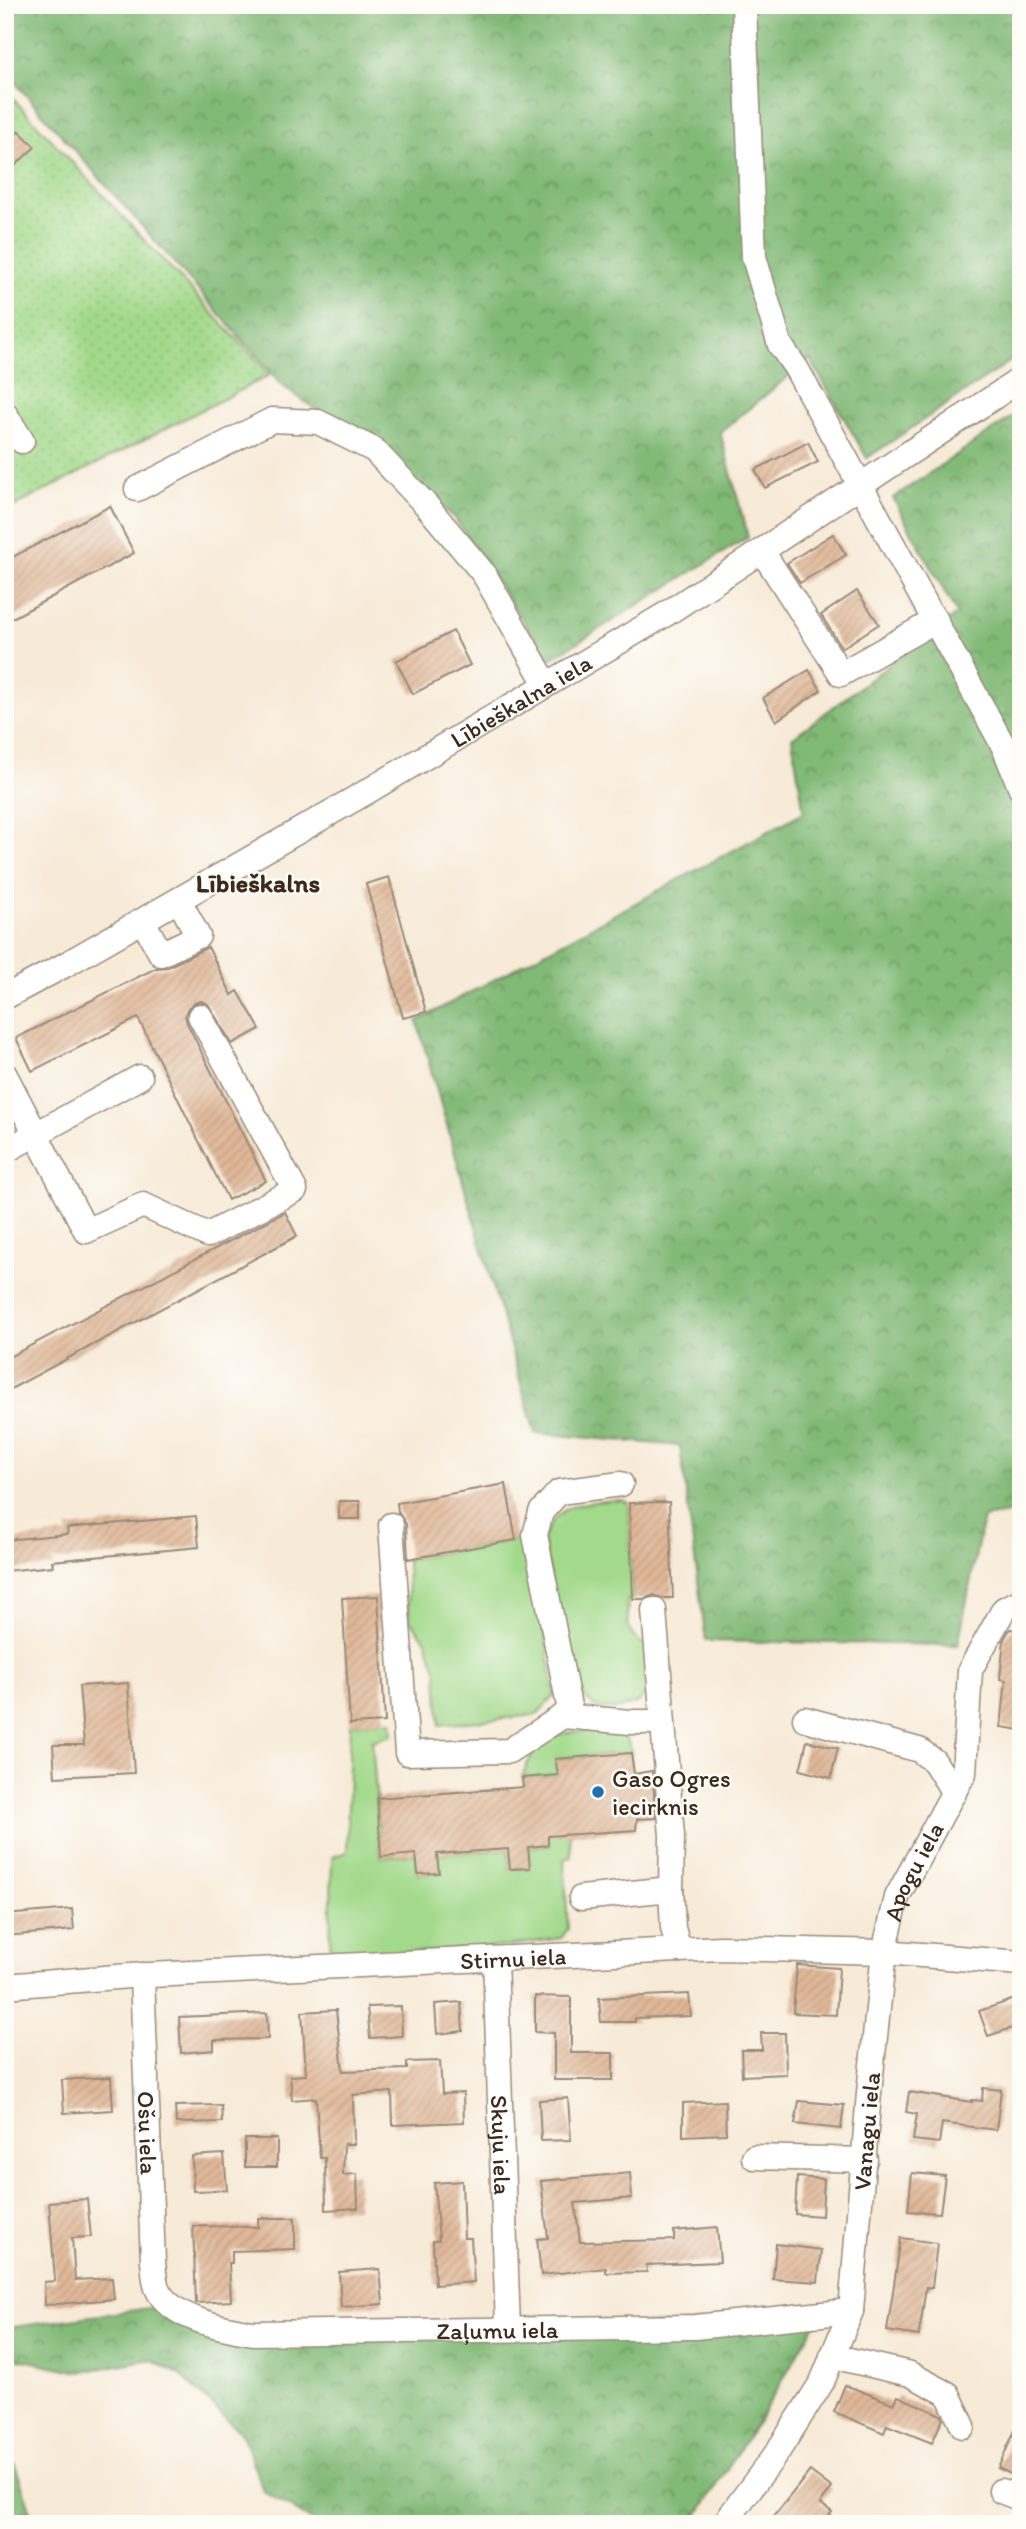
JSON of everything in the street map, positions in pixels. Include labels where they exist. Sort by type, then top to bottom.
[{"type":"street","points":[[744,5],[754,257],[780,345],[796,368],[936,620],[1004,747],[1021,789]]},
{"type":"street","name":"Lībieškalna iela","points":[[5,997],[363,794],[666,614],[1021,379]]},
{"type":"street","points":[[5,414],[22,441]]},
{"type":"street","points":[[137,489],[272,420],[318,422],[374,450],[427,506],[484,574],[546,684]]},
{"type":"street","points":[[762,551],[841,674],[936,620]]},
{"type":"street","points":[[143,920],[161,954],[198,936],[179,900]]},
{"type":"street","points":[[5,1075],[86,1231],[143,1205],[208,1235],[295,1190],[200,1016]]},
{"type":"street","points":[[5,1151],[140,1077]]},
{"type":"street","points":[[571,1716],[536,1535],[541,1512],[559,1492],[621,1484]]},
{"type":"street","points":[[391,1525],[407,1753],[509,1751],[563,1716],[663,1722]]},
{"type":"street","name":"Apogu iela","points":[[884,1952],[897,1897],[964,1773],[970,1670],[1004,1609],[1021,1601]]},
{"type":"street","points":[[653,1610],[672,1836],[673,1928],[679,1950]]},
{"type":"street","name":"Apogu iela","points":[[805,1719],[919,1750],[934,1761],[954,1793]]},
{"type":"street","points":[[581,1898],[671,1889]]},
{"type":"street","name":"Stirnu iela","points":[[5,1986],[142,1975],[722,1948],[884,1952],[1021,1963]]},
{"type":"street","name":"Vanagu iela","points":[[724,2524],[776,2454],[822,2382],[852,2311],[869,2093],[884,1952]]},
{"type":"street","name":"Skuju iela","points":[[495,1959],[508,2328]]},
{"type":"street","name":"Ošu iela","points":[[142,1975],[153,2261],[157,2288]]},
{"type":"street","points":[[754,2157],[865,2161]]},
{"type":"street","name":"Zaļumu iela","points":[[157,2288],[170,2308],[220,2327],[253,2333],[695,2327],[852,2311]]},
{"type":"street","points":[[832,2356],[910,2374],[948,2394],[963,2426]]},
{"type":"green space","points":[[5,5],[1021,5],[1021,354],[867,458],[810,359],[720,432],[748,537],[549,660],[454,517],[367,446],[283,386],[5,71]]},
{"type":"green space","points":[[5,90],[270,375],[5,511]]},
{"type":"green space","points":[[1021,411],[1021,1512],[983,1518],[958,1645],[706,1641],[680,1446],[535,1433],[417,1021],[804,812],[792,738],[957,614],[893,498]]},
{"type":"green space","points":[[621,1500],[629,1503],[633,1599],[627,1600],[628,1623],[635,1639],[649,1645],[651,1686],[639,1702],[617,1710],[595,1707],[582,1695],[567,1666],[543,1539],[549,1526],[565,1510],[584,1503]]},
{"type":"green space","points":[[516,1540],[530,1545],[555,1695],[536,1715],[440,1725],[437,1672],[426,1640],[409,1619],[407,1559]]},
{"type":"green space","points":[[391,1721],[392,1735],[372,1741],[381,1857],[416,1854],[418,1874],[438,1873],[437,1854],[508,1849],[510,1869],[529,1868],[528,1847],[548,1845],[547,1828],[570,1835],[571,1857],[564,1859],[568,1929],[561,1938],[509,1946],[337,1957],[330,1946],[332,1857],[347,1852],[350,1724]]},
{"type":"green space","points":[[610,1728],[622,1735],[631,1753],[556,1759],[558,1775],[522,1778],[529,1761],[545,1741],[567,1733]]},
{"type":"green space","points":[[157,2307],[213,2333],[817,2321],[760,2418],[692,2524],[317,2524],[263,2491],[242,2434],[181,2375],[151,2359],[80,2372],[5,2356],[5,2328]]},
{"type":"green space","points":[[5,2458],[15,2465],[35,2524],[5,2524]]},
{"type":"building","points":[[19,131],[35,147],[5,175],[5,144]]},
{"type":"building","points":[[808,442],[818,462],[765,488],[755,470]]},
{"type":"building","points":[[110,506],[134,553],[5,622],[5,561]]},
{"type":"building","points":[[833,534],[846,555],[800,583],[787,563]]},
{"type":"building","points":[[857,591],[879,624],[842,648],[821,615]]},
{"type":"building","points":[[453,631],[470,665],[413,694],[396,661]]},
{"type":"building","points":[[809,670],[821,690],[776,721],[763,698]]},
{"type":"building","points":[[389,877],[426,1012],[403,1018],[366,884]]},
{"type":"building","points":[[208,947],[232,995],[238,991],[260,1029],[232,1044],[208,1004],[201,1001],[194,1003],[185,1015],[266,1181],[228,1200],[138,1018],[32,1071],[16,1038],[156,968],[168,967]]},
{"type":"building","points":[[285,1212],[297,1236],[5,1392],[5,1359]]},
{"type":"building","points":[[506,1484],[516,1540],[408,1559],[406,1524],[398,1512],[397,1503]]},
{"type":"building","points":[[339,1501],[360,1501],[360,1519],[339,1519]]},
{"type":"building","points":[[669,1502],[673,1598],[654,1595],[633,1599],[629,1503]]},
{"type":"building","points":[[196,1516],[199,1547],[52,1561],[53,1566],[5,1571],[5,1540],[68,1534],[67,1528]]},
{"type":"building","points":[[378,1596],[385,1722],[350,1724],[342,1598]]},
{"type":"building","points":[[1010,1629],[1021,1631],[1021,1730],[1001,1727],[1006,1680],[1000,1679],[1004,1639]]},
{"type":"building","points":[[128,1683],[134,1773],[55,1777],[53,1745],[84,1745],[79,1686]]},
{"type":"building","points":[[807,1741],[838,1748],[831,1778],[800,1770]]},
{"type":"building","points":[[631,1753],[634,1774],[652,1771],[656,1818],[637,1819],[636,1830],[548,1836],[548,1845],[528,1847],[530,1868],[510,1869],[508,1849],[437,1854],[439,1873],[418,1874],[416,1854],[381,1857],[377,1798],[523,1787],[522,1778],[558,1775],[555,1759]]},
{"type":"building","points":[[72,1909],[74,1930],[5,1936],[5,1915]]},
{"type":"building","points":[[797,1965],[839,1968],[836,2015],[793,2013]]},
{"type":"building","points":[[689,1994],[691,2016],[635,2018],[635,2022],[601,2022],[599,1998]]},
{"type":"building","points":[[535,1996],[571,1997],[571,2053],[613,2053],[613,2080],[554,2080],[554,2033],[535,2032]]},
{"type":"building","points":[[1021,1997],[1021,2025],[988,2036],[979,2011]]},
{"type":"building","points":[[461,2002],[463,2031],[437,2034],[435,2004]]},
{"type":"building","points":[[401,2006],[402,2036],[370,2038],[367,2007]]},
{"type":"building","points":[[336,2010],[343,2071],[407,2069],[407,2062],[440,2061],[442,2094],[463,2093],[464,2122],[393,2125],[392,2092],[353,2095],[354,2144],[344,2144],[343,2175],[357,2174],[358,2208],[326,2210],[325,2158],[320,2158],[316,2098],[292,2100],[290,2076],[306,2075],[302,2012]]},
{"type":"building","points":[[267,2013],[268,2039],[214,2040],[214,2050],[181,2053],[179,2017]]},
{"type":"building","points":[[761,2033],[785,2033],[786,2074],[742,2076],[741,2050],[762,2050]]},
{"type":"building","points":[[111,2077],[113,2110],[64,2113],[62,2080]]},
{"type":"building","points":[[983,2088],[1001,2090],[996,2130],[942,2123],[939,2143],[913,2140],[917,2114],[906,2112],[909,2092],[972,2102],[982,2101]]},
{"type":"building","points":[[568,2098],[571,2140],[541,2141],[539,2100]]},
{"type":"building","points":[[725,2101],[726,2134],[683,2136],[683,2103]]},
{"type":"building","points":[[799,2101],[844,2105],[841,2129],[795,2124]]},
{"type":"building","points":[[221,2105],[222,2122],[176,2123],[175,2106]]},
{"type":"building","points":[[245,2139],[277,2139],[277,2167],[245,2167]]},
{"type":"building","points":[[224,2154],[227,2190],[193,2191],[192,2156]]},
{"type":"building","points":[[630,2173],[632,2198],[575,2203],[580,2242],[674,2240],[674,2231],[717,2227],[720,2262],[646,2265],[647,2272],[606,2273],[606,2268],[541,2275],[537,2239],[548,2238],[541,2181]]},
{"type":"building","points":[[912,2173],[945,2176],[940,2213],[908,2211]]},
{"type":"building","points":[[797,2177],[824,2179],[822,2216],[795,2214]]},
{"type":"building","points":[[462,2181],[464,2238],[471,2238],[474,2282],[435,2285],[433,2241],[439,2240],[434,2183]]},
{"type":"building","points":[[87,2199],[91,2237],[72,2238],[75,2280],[112,2278],[114,2299],[45,2305],[44,2282],[55,2281],[49,2202]]},
{"type":"building","points":[[258,2218],[295,2218],[295,2249],[232,2251],[232,2263],[229,2263],[231,2301],[196,2303],[193,2226],[258,2227]]},
{"type":"building","points":[[901,2238],[937,2243],[932,2288],[926,2287],[919,2336],[887,2331]]},
{"type":"building","points":[[776,2244],[821,2250],[818,2282],[773,2279]]},
{"type":"building","points":[[380,2269],[383,2304],[341,2307],[339,2272]]},
{"type":"building","points":[[845,2385],[894,2404],[898,2396],[941,2415],[943,2418],[932,2443],[887,2425],[884,2433],[834,2412]]},
{"type":"building","points":[[1021,2417],[1021,2479],[998,2468]]},
{"type":"building","points":[[810,2471],[832,2488],[820,2503],[832,2512],[822,2524],[782,2524],[773,2517]]},
{"type":"place","name":"Gaso Ogres iecirknis","points":[[598,1792]]},
{"type":"district","name":"Lībieškalns","points":[[258,883]]}]
